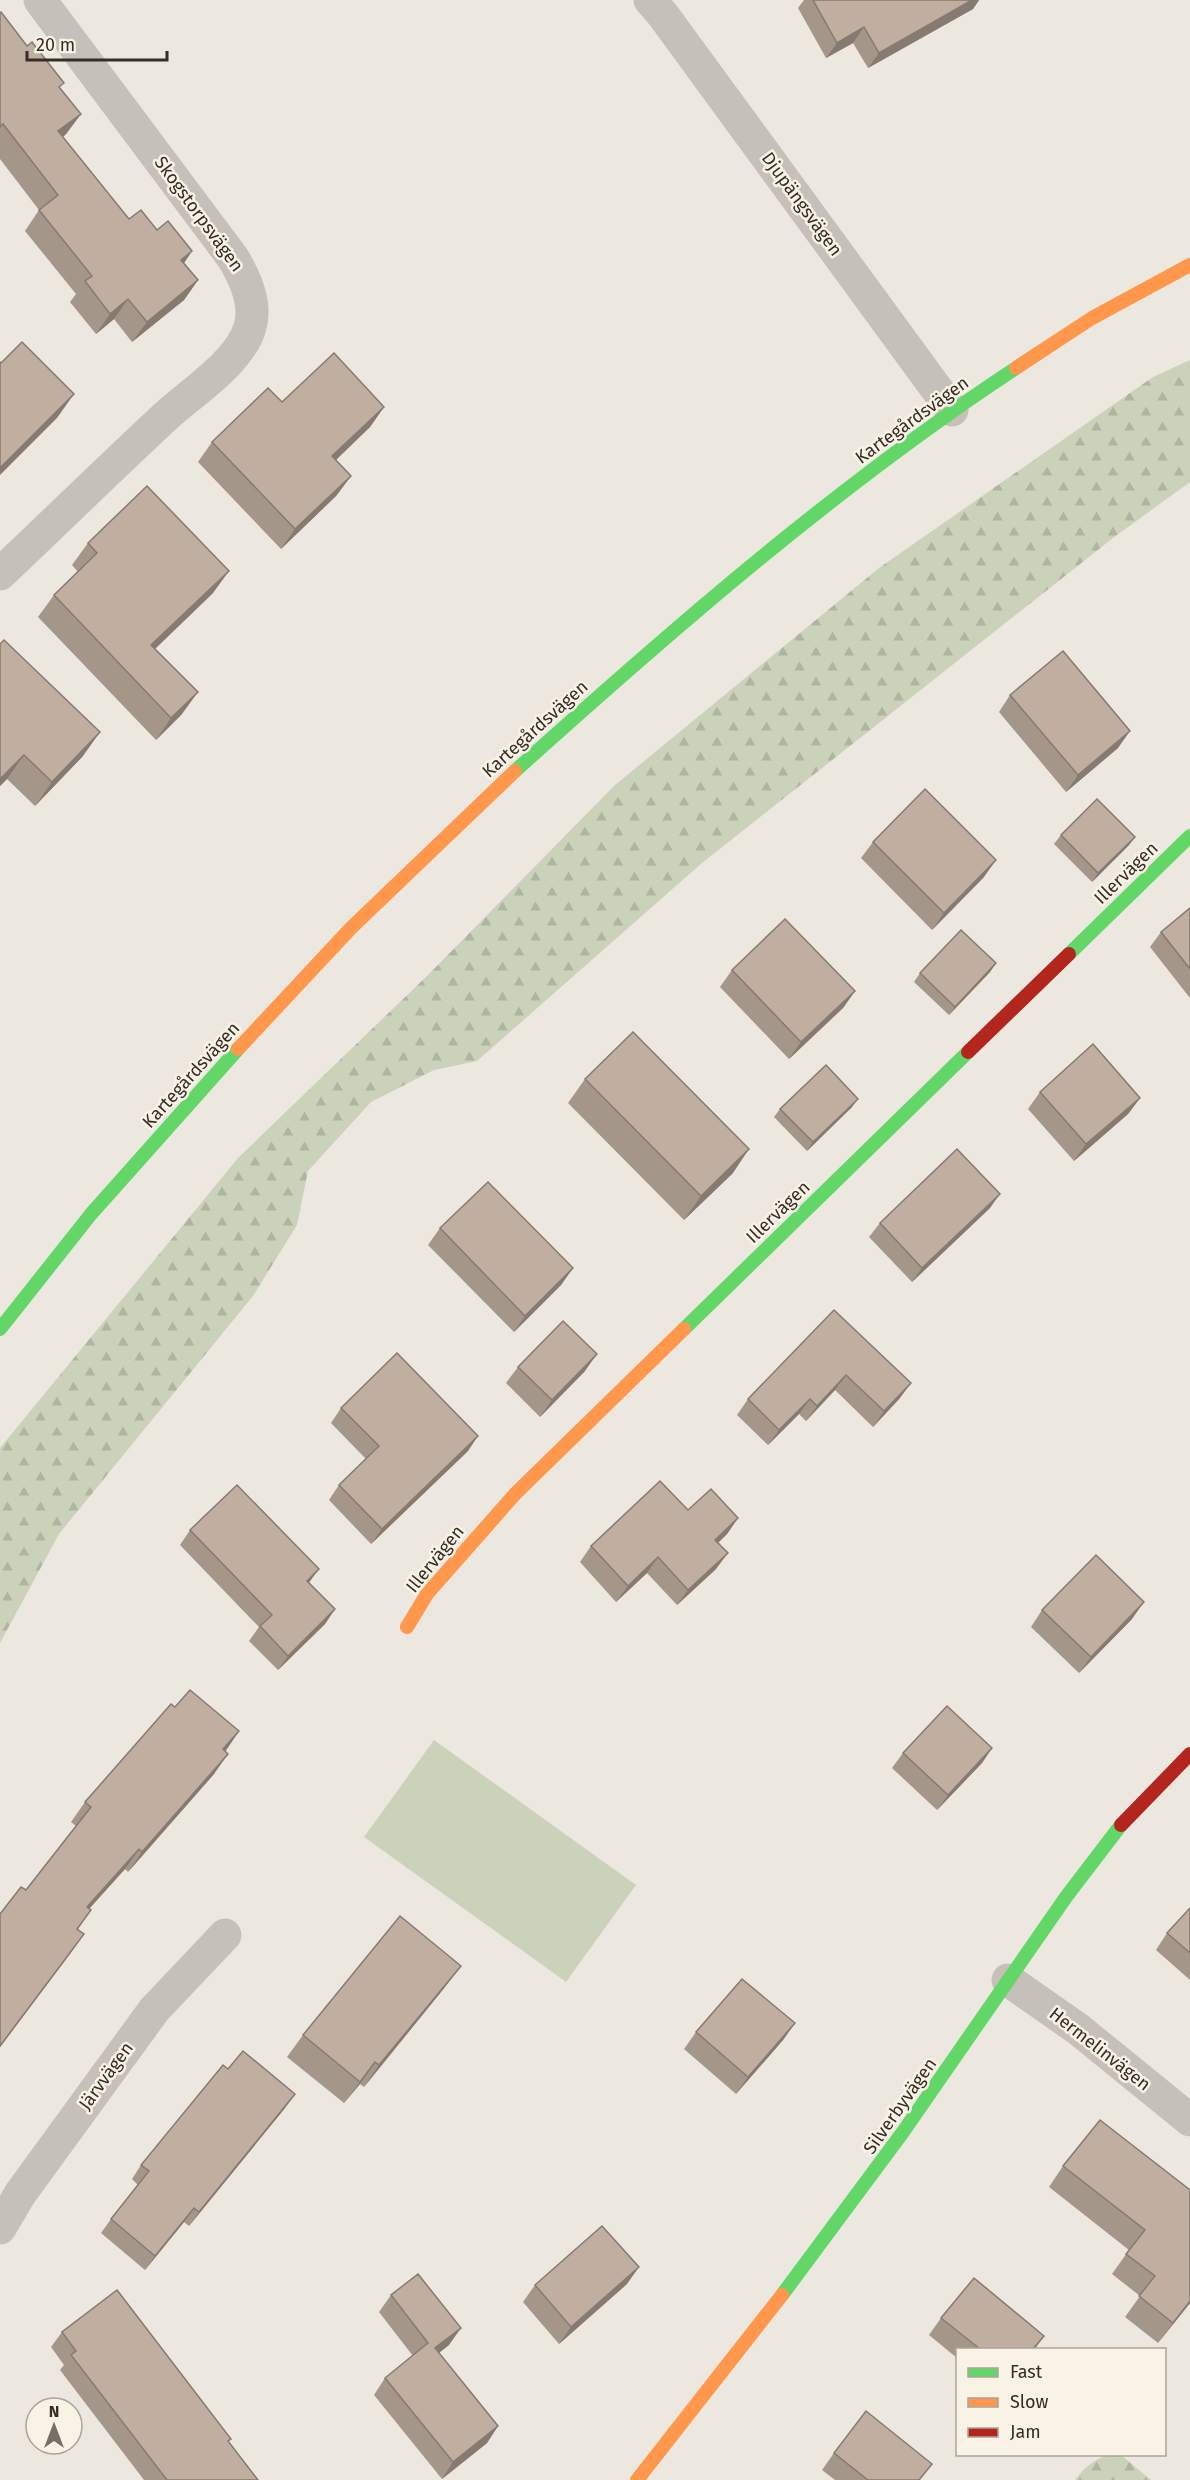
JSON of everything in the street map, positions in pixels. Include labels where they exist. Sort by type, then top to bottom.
[{"type":"street","name":"Skogstorpsvägen","points":[[0,574],[166,416],[234,356],[250,327],[252,302],[244,276],[233,258],[40,0]]},
{"type":"street","name":"Djupängsvägen","points":[[665,5],[952,410]]},
{"type":"street","name":"Kartegårdsvägen","points":[[0,1329],[91,1214],[208,1081],[351,928],[487,796],[659,643],[787,537],[952,410],[1092,318],[1190,264]]},
{"type":"street","name":"Illervägen","points":[[407,1627],[428,1594],[515,1494],[1190,837]]},
{"type":"street","name":"Silverbyvägen","points":[[637,2480],[862,2191],[951,2066],[1063,1898],[1112,1834],[1190,1754]]},
{"type":"street","name":"Järvvägen","points":[[0,2228],[20,2194],[154,2010],[225,1935]]},
{"type":"street","name":"Hermelinvägen","points":[[1008,1980],[1078,2029],[1190,2120]]},
{"type":"green space","points":[[1190,360],[1190,482],[1113,538],[702,863],[477,1061],[434,1070],[371,1102],[308,1171],[297,1225],[253,1296],[59,1534],[0,1643],[0,1448],[238,1158],[429,974],[615,785],[879,568],[1153,377]]},
{"type":"green space","points":[[434,1740],[636,1885],[566,1982],[364,1837]]},
{"type":"green space","points":[[1122,2456],[1151,2480],[1075,2480],[1083,2470],[1102,2457]]},
{"type":"building","points":[[813,0],[972,0],[879,53],[864,27],[837,43]]},
{"type":"building","points":[[1,12],[27,46],[32,42],[64,83],[59,87],[81,114],[58,131],[129,219],[141,210],[157,230],[168,221],[192,251],[181,260],[198,280],[147,322],[128,299],[110,314],[85,281],[92,276],[39,210],[58,195],[3,124],[0,127]]},
{"type":"building","points":[[22,342],[74,394],[0,468],[0,362]]},
{"type":"building","points":[[334,353],[384,407],[332,456],[351,476],[295,529],[212,442],[268,388],[282,402]]},
{"type":"building","points":[[147,486],[229,571],[151,645],[198,692],[171,718],[54,595],[97,553],[88,543]]},
{"type":"building","points":[[4,640],[100,732],[52,782],[24,755],[0,779],[0,644]]},
{"type":"building","points":[[1063,651],[1130,731],[1078,775],[1010,695]]},
{"type":"building","points":[[925,789],[996,860],[944,913],[873,842]]},
{"type":"building","points":[[1097,799],[1135,837],[1098,873],[1061,835]]},
{"type":"building","points":[[1190,908],[1190,969],[1161,932]]},
{"type":"building","points":[[785,919],[855,991],[801,1042],[732,970]]},
{"type":"building","points":[[961,930],[996,963],[955,1007],[920,973]]},
{"type":"building","points":[[633,1032],[749,1149],[701,1196],[585,1079]]},
{"type":"building","points":[[1093,1044],[1140,1098],[1086,1144],[1040,1092]]},
{"type":"building","points":[[826,1065],[858,1099],[813,1142],[780,1109]]},
{"type":"building","points":[[957,1149],[1000,1194],[922,1268],[880,1223]]},
{"type":"building","points":[[488,1182],[573,1268],[525,1316],[440,1228]]},
{"type":"building","points":[[834,1310],[911,1383],[884,1411],[846,1375],[817,1406],[810,1399],[779,1430],[748,1399]]},
{"type":"building","points":[[563,1321],[597,1354],[552,1400],[518,1367]]},
{"type":"building","points":[[397,1353],[478,1436],[382,1529],[339,1485],[379,1446],[341,1408]]},
{"type":"building","points":[[660,1481],[688,1510],[711,1489],[738,1518],[715,1540],[728,1553],[688,1590],[658,1557],[628,1586],[591,1546]]},
{"type":"building","points":[[237,1485],[319,1569],[307,1581],[335,1609],[288,1656],[260,1626],[272,1615],[190,1530]]},
{"type":"building","points":[[1096,1555],[1144,1602],[1091,1657],[1042,1610]]},
{"type":"building","points":[[190,1690],[239,1731],[223,1749],[228,1754],[142,1852],[139,1849],[87,1907],[91,1910],[77,1929],[84,1934],[0,2046],[0,1914],[21,1887],[26,1890],[91,1807],[85,1802],[171,1704],[175,1707]]},
{"type":"building","points":[[947,1706],[992,1748],[948,1795],[903,1753]]},
{"type":"building","points":[[1190,1908],[1190,1953],[1167,1933]]},
{"type":"building","points":[[400,1916],[461,1966],[379,2065],[375,2062],[360,2082],[303,2035]]},
{"type":"building","points":[[742,1979],[795,2023],[748,2077],[696,2032]]},
{"type":"building","points":[[243,2051],[295,2094],[199,2212],[194,2208],[155,2256],[111,2219],[149,2171],[141,2165],[223,2065],[228,2069]]},
{"type":"building","points":[[1100,2120],[1190,2190],[1190,2301],[1173,2323],[1139,2296],[1155,2276],[1126,2254],[1145,2230],[1063,2166]]},
{"type":"building","points":[[602,2226],[639,2267],[571,2327],[535,2285]]},
{"type":"building","points":[[418,2274],[461,2328],[435,2348],[498,2426],[453,2462],[385,2378],[428,2343],[391,2295]]},
{"type":"building","points":[[974,2278],[1044,2336],[1034,2348],[979,2348],[941,2318]]},
{"type":"building","points":[[117,2290],[231,2439],[228,2441],[258,2480],[167,2480],[71,2355],[76,2351],[62,2332]]},
{"type":"building","points":[[866,2411],[932,2464],[919,2480],[868,2480],[834,2453]]},
{"type":"traffic: fast","points":[[515,771],[635,664],[758,560],[885,461],[1016,368]]},
{"type":"traffic: fast","points":[[1069,954],[1190,836]]},
{"type":"traffic: fast","points":[[0,1329],[91,1214],[238,1049]]},
{"type":"traffic: fast","points":[[684,1329],[968,1052]]},
{"type":"traffic: fast","points":[[782,2295],[903,2132],[1066,1897],[1121,1825]]},
{"type":"traffic: slow","points":[[1016,368],[1092,318],[1190,265]]},
{"type":"traffic: slow","points":[[238,1049],[351,928],[515,771]]},
{"type":"traffic: slow","points":[[407,1627],[427,1594],[515,1494],[684,1329]]},
{"type":"traffic: slow","points":[[637,2480],[782,2295]]},
{"type":"traffic: jam","points":[[968,1052],[1069,954]]},
{"type":"traffic: jam","points":[[1121,1825],[1190,1754]]}]
